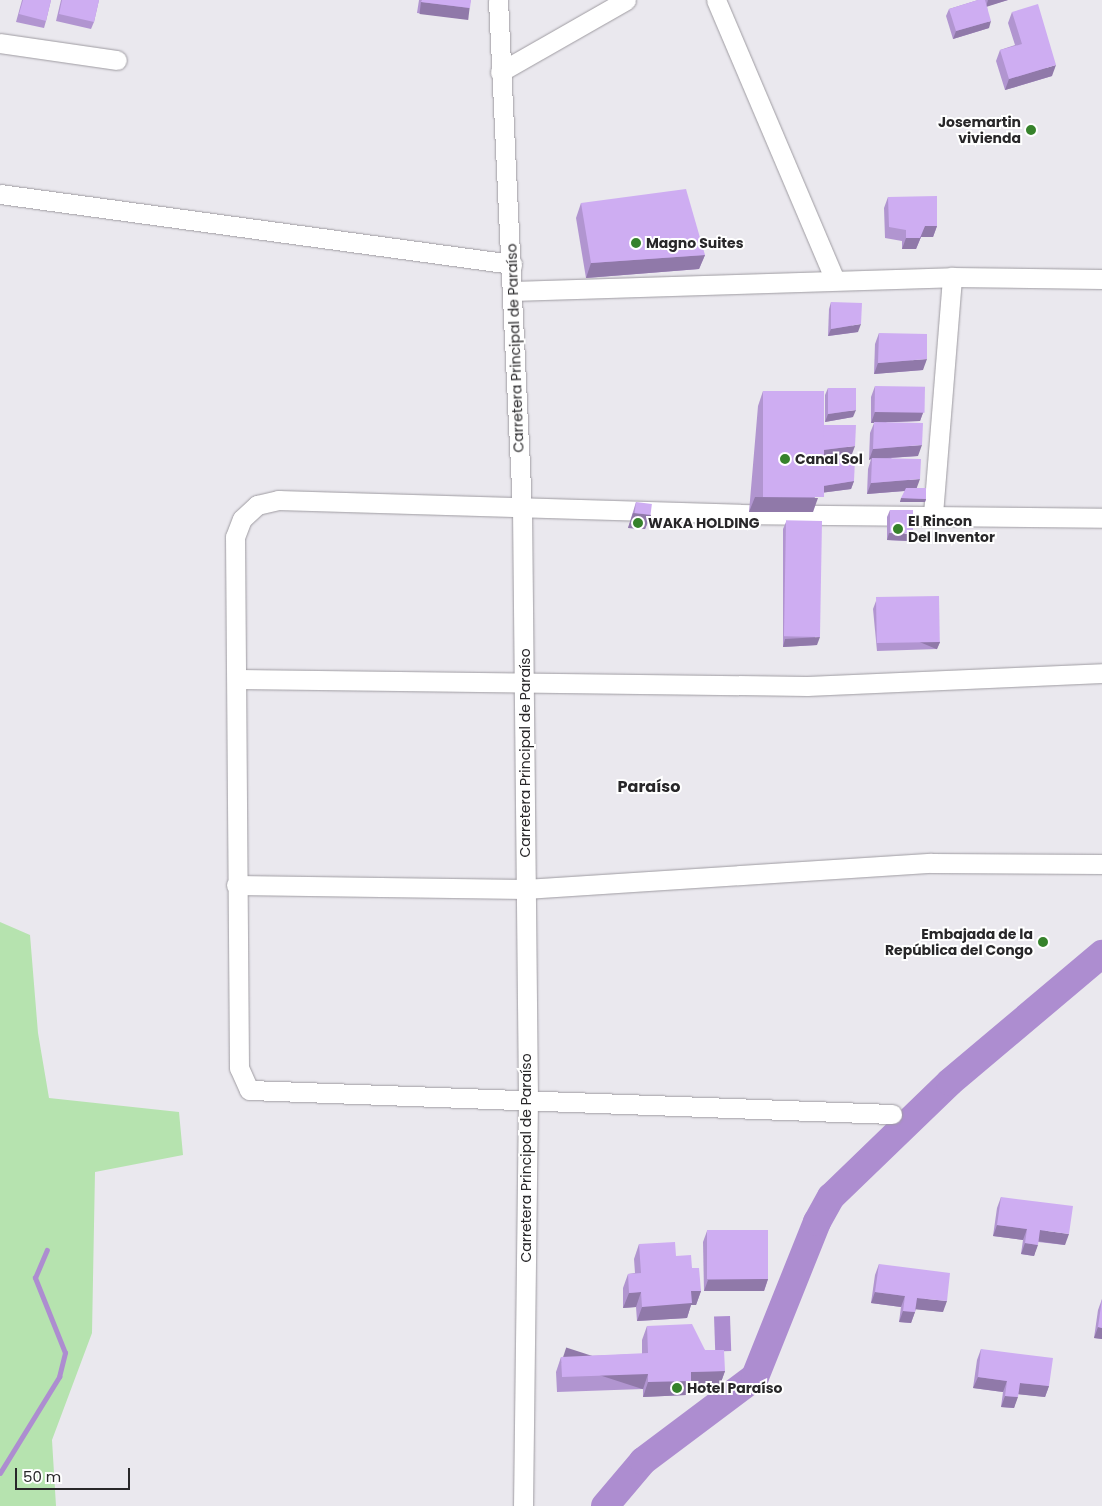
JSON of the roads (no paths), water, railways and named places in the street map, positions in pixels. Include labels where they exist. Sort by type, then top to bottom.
[{"type":"street","name":"Carretera Principal de Paraíso","points":[[498,0],[500,72],[512,264],[522,508],[525,685],[528,1098],[523,1506]]},
{"type":"street","points":[[500,72],[626,0]]},
{"type":"street","points":[[716,0],[834,280]]},
{"type":"street","points":[[0,43],[117,60]]},
{"type":"street","points":[[0,194],[512,264]]},
{"type":"street","points":[[933,514],[952,277]]},
{"type":"street","points":[[512,290],[952,277],[1102,279]]},
{"type":"street","points":[[892,1114],[528,1098],[249,1090],[239,1068],[236,885],[238,678],[235,537],[242,518],[257,505],[278,500],[522,508],[1102,518]]},
{"type":"street","points":[[238,678],[525,685],[807,686],[1102,673]]},
{"type":"street","points":[[236,885],[525,889],[931,863],[1102,864]]},
{"type":"waterway","points":[[605,1506],[643,1461],[755,1377],[817,1222],[831,1197],[950,1082],[1102,954]]},
{"type":"waterway","points":[[0,1473],[59,1377],[65,1353],[35,1278],[47,1250]]},
{"type":"place","name":"Josemartin vivienda","points":[[1031,130]]},
{"type":"place","name":"Magno Suites","points":[[636,243]]},
{"type":"place","name":"Canal Sol","points":[[785,459]]},
{"type":"place","name":"WAKA HOLDING","points":[[638,523]]},
{"type":"place","name":"El Rincon Del Inventor","points":[[898,529]]},
{"type":"place","name":"Embajada de la República del Congo","points":[[1043,942]]},
{"type":"place","name":"Hotel Paraíso","points":[[677,1388]]},
{"type":"district","name":"Paraíso","points":[[649,787]]}]
